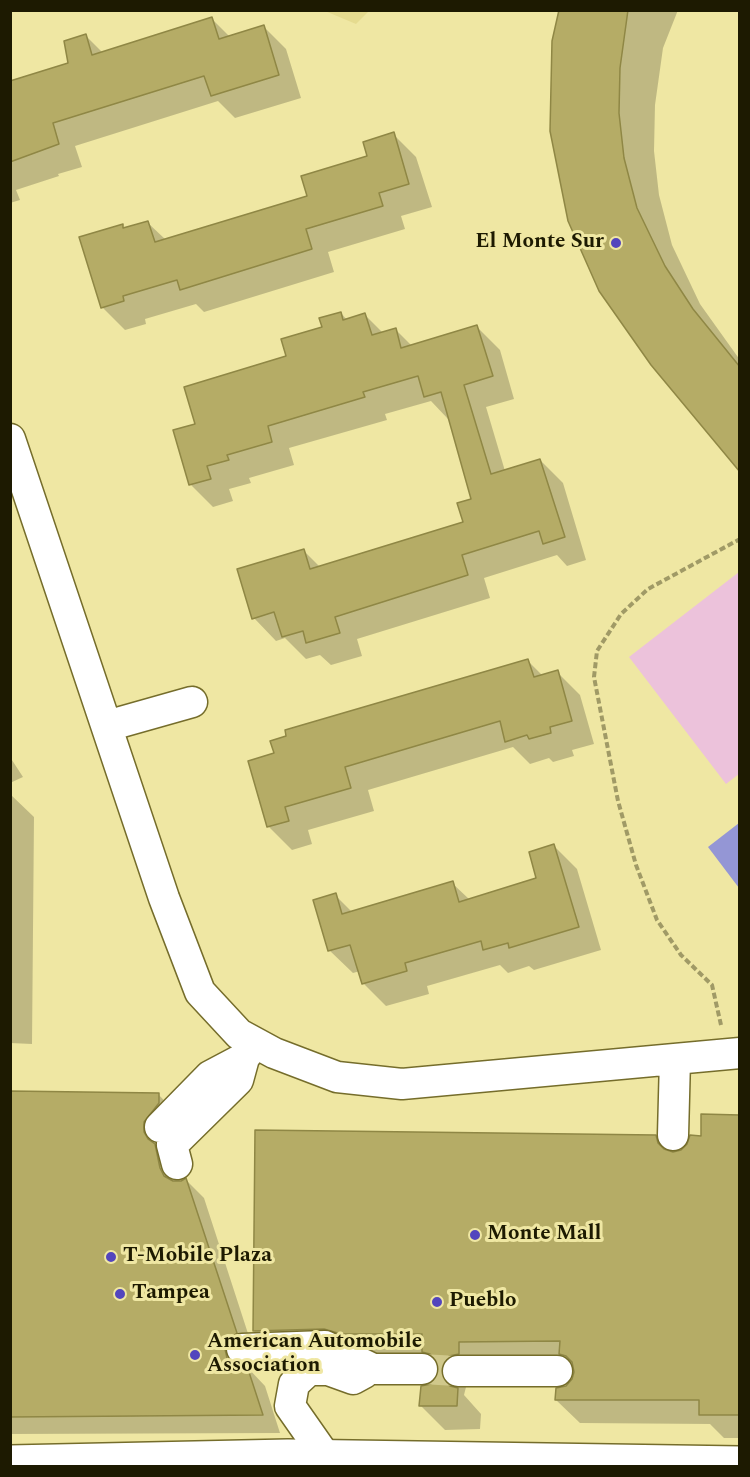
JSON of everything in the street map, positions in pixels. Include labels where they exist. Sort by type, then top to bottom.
[{"type":"main road","points":[[10,1462],[325,1456],[740,1463]]},
{"type":"street","points":[[10,439],[164,898],[200,992],[239,1034],[249,1050]]},
{"type":"street","points":[[107,726],[192,702]]},
{"type":"street","points":[[177,1164],[172,1145],[238,1080],[249,1050]]},
{"type":"street","points":[[160,1126],[210,1076],[249,1050],[274,1053],[337,1077],[402,1084],[733,1054]]},
{"type":"street","points":[[674,1135],[675,1059]]},
{"type":"street","points":[[242,1349],[325,1346],[373,1369],[422,1369]]},
{"type":"street","points":[[325,1456],[290,1406],[294,1384],[309,1370],[328,1370],[353,1379],[373,1369]]},
{"type":"street","points":[[458,1371],[557,1371]]},
{"type":"path","points":[[733,1054],[712,985],[681,955],[657,920],[636,865],[618,801],[594,677],[597,651],[621,614],[648,589],[740,539]]},
{"type":"shaded area","points":[[325,11],[369,11],[356,24]]},
{"type":"shaded area","points":[[739,572],[739,774],[726,784],[629,657]]},
{"type":"water","points":[[739,823],[739,888],[708,847]]},
{"type":"building","name":"El Monte Sur","points":[[559,10],[628,10],[620,68],[619,113],[624,158],[637,208],[665,266],[693,309],[740,367],[740,472],[651,365],[599,291],[568,221],[550,131],[552,41]]},
{"type":"building","points":[[212,17],[219,39],[264,25],[279,75],[211,96],[204,76],[53,123],[59,144],[10,162],[10,81],[68,63],[64,41],[86,34],[92,55]]},
{"type":"building","points":[[394,132],[409,184],[379,193],[383,206],[306,229],[312,249],[180,290],[177,280],[123,296],[124,301],[101,308],[79,237],[123,224],[123,228],[148,221],[155,242],[307,196],[301,176],[367,156],[363,142]]},
{"type":"building","points":[[341,312],[343,320],[365,313],[372,335],[396,328],[401,348],[477,325],[493,376],[464,385],[491,474],[540,459],[565,537],[543,544],[539,531],[462,555],[468,575],[335,617],[340,633],[306,643],[303,631],[282,637],[274,612],[252,619],[237,569],[304,549],[310,569],[463,522],[457,503],[471,499],[441,392],[424,397],[418,376],[363,392],[365,397],[268,426],[272,442],[227,455],[229,460],[207,466],[211,479],[189,485],[173,430],[195,424],[184,387],[286,356],[281,339],[322,327],[319,318]]},
{"type":"building","points":[[528,659],[534,677],[558,670],[572,721],[550,727],[551,733],[529,739],[527,735],[505,742],[500,721],[345,767],[351,788],[285,807],[289,821],[267,827],[248,761],[274,753],[270,741],[286,736],[285,730]]},
{"type":"building","points":[[554,844],[579,927],[509,948],[508,943],[483,950],[481,941],[405,963],[407,971],[362,984],[350,945],[328,951],[313,900],[336,893],[342,914],[453,881],[459,902],[536,878],[529,852]]},
{"type":"building","name":"T-Mobile Plaza","points":[[10,1091],[159,1093],[159,1103],[144,1122],[144,1132],[155,1144],[164,1176],[173,1181],[186,1178],[237,1333],[227,1341],[225,1349],[227,1358],[234,1364],[247,1366],[263,1415],[10,1417]]},
{"type":"building","name":"Monte Mall","points":[[701,1114],[740,1115],[740,1415],[699,1415],[699,1400],[555,1400],[556,1388],[566,1386],[574,1372],[572,1362],[566,1356],[559,1354],[560,1341],[459,1342],[459,1354],[449,1356],[441,1370],[443,1380],[450,1386],[458,1388],[457,1406],[419,1406],[421,1386],[431,1384],[437,1378],[439,1370],[437,1360],[430,1354],[422,1352],[422,1334],[341,1334],[324,1329],[253,1331],[255,1130],[656,1135],[658,1143],[664,1149],[673,1152],[681,1150],[687,1144],[690,1135],[701,1136]]},
{"type":"tunnel","points":[[422,1369],[458,1371]]},
{"type":"place","name":"El Monte Sur","points":[[616,243]]},
{"type":"place","name":"Monte Mall","points":[[475,1235]]},
{"type":"place","name":"T-Mobile Plaza","points":[[111,1257]]},
{"type":"place","name":"Tampea","points":[[120,1294]]},
{"type":"place","name":"Pueblo","points":[[437,1302]]},
{"type":"place","name":"American Automobile Association","points":[[195,1355]]}]
